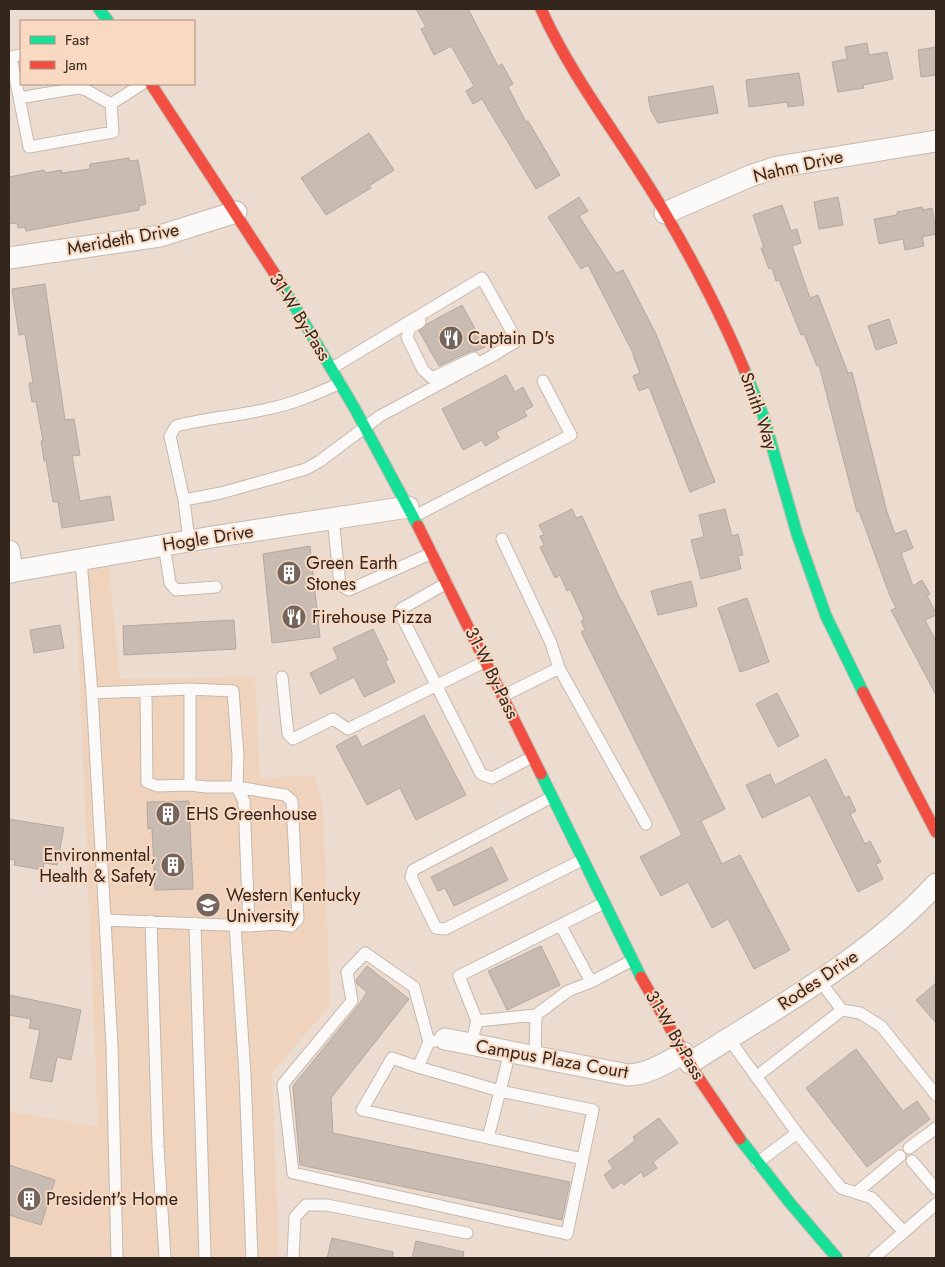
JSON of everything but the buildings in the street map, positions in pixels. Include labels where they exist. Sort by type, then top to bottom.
[{"type":"main road","points":[[99,9],[107,20]]},
{"type":"main road","name":"Smith Way","points":[[541,9],[563,53],[665,213],[711,297],[742,359],[763,416],[797,534],[826,616],[856,679],[936,832]]},
{"type":"main road","name":"31-W By-Pass","points":[[152,85],[236,212],[332,368],[411,512],[504,696],[582,860],[633,960],[687,1058],[756,1163],[837,1258]]},
{"type":"street","name":"Nahm Drive","points":[[665,213],[750,176],[777,168],[936,141]]},
{"type":"street","name":"Merideth Drive","points":[[9,258],[160,236],[236,212]]},
{"type":"street","name":"Hogle Drive","points":[[10,572],[333,518],[411,512]]},
{"type":"street","points":[[9,551],[10,572]]},
{"type":"street","name":"Rodes Drive","points":[[687,1058],[729,1039],[855,957],[909,913],[936,884]]},
{"type":"street","name":"Campus Plaza Court","points":[[437,1041],[470,1044],[628,1075],[639,1075],[687,1058]]},
{"type":"lane","points":[[14,56],[19,98],[29,147],[113,132],[111,104]]},
{"type":"lane","points":[[111,104],[140,85]]},
{"type":"lane","points":[[19,98],[78,88],[86,90],[111,104]]},
{"type":"lane","points":[[184,500],[299,473],[320,461],[364,427],[416,396],[517,341],[482,278],[332,368]]},
{"type":"lane","points":[[466,288],[459,300],[410,328],[407,337],[423,370],[432,378],[473,358],[492,356]]},
{"type":"lane","points":[[411,512],[571,435],[543,380]]},
{"type":"lane","points":[[189,541],[184,500],[170,436],[176,426],[203,419],[268,409],[304,399],[340,383]]},
{"type":"lane","points":[[333,518],[340,585],[349,590],[432,553]]},
{"type":"lane","points":[[502,539],[551,643],[559,668],[646,824]]},
{"type":"lane","points":[[164,546],[170,583],[176,590],[216,587]]},
{"type":"lane","points":[[81,560],[92,693],[112,1046],[117,1258]]},
{"type":"lane","points":[[447,583],[401,609],[401,615],[481,774],[492,778],[533,756]]},
{"type":"lane","points":[[282,678],[288,734],[293,739],[333,719],[348,729],[486,661]]},
{"type":"lane","points":[[504,696],[559,668]]},
{"type":"lane","points":[[92,693],[190,689],[233,691],[238,756],[237,787],[244,801],[249,926]]},
{"type":"lane","points":[[190,689],[190,785]]},
{"type":"lane","points":[[105,920],[292,926],[298,920],[292,801],[284,795],[237,787],[158,786],[147,782],[146,691]]},
{"type":"lane","points":[[552,797],[412,870],[411,877],[436,928],[445,929],[582,860]]},
{"type":"lane","points":[[470,1044],[477,1021],[459,976],[604,903]]},
{"type":"lane","points":[[151,921],[158,1147],[165,1258]]},
{"type":"lane","points":[[195,923],[205,1258]]},
{"type":"lane","points":[[235,925],[245,1075],[252,1258]]},
{"type":"lane","points":[[560,926],[591,982]]},
{"type":"lane","points":[[418,1067],[437,1041],[414,987],[365,953],[347,972],[352,1001],[283,1084],[293,1173],[567,1234],[583,1159],[593,1110],[500,1091],[418,1067],[392,1058],[362,1110],[583,1159]]},
{"type":"lane","points":[[477,1021],[536,1015],[568,992],[633,960]]},
{"type":"lane","points":[[819,980],[842,1010],[860,1013],[881,1026],[936,1095]]},
{"type":"lane","points":[[756,1077],[842,1010]]},
{"type":"lane","points":[[535,1057],[536,1015]]},
{"type":"lane","points":[[729,1039],[797,1133],[841,1188],[872,1198],[904,1232]]},
{"type":"lane","points":[[488,1138],[510,1052]]},
{"type":"lane","points":[[909,1148],[936,1128]]},
{"type":"lane","points":[[756,1163],[797,1133]]},
{"type":"lane","points":[[856,1192],[900,1156]]},
{"type":"lane","points":[[912,1161],[936,1189]]},
{"type":"lane","points":[[874,1258],[936,1204]]},
{"type":"lane","points":[[294,1258],[295,1217],[306,1205],[328,1205],[467,1233]]},
{"type":"shaded area","name":"Western Kentucky University","points":[[109,565],[120,679],[255,677],[260,778],[314,775],[323,804],[330,1005],[272,1073],[279,1258],[9,1258],[9,1111],[98,1127],[75,569]]},
{"type":"traffic: fast","points":[[99,9],[107,20]]},
{"type":"traffic: fast","points":[[282,285],[355,409],[418,526]]},
{"type":"traffic: fast","points":[[744,369],[763,415],[797,534],[826,616],[863,692]]},
{"type":"traffic: fast","points":[[541,774],[641,977]]},
{"type":"traffic: fast","points":[[740,1139],[790,1203],[837,1258]]},
{"type":"traffic: jam","points":[[541,9],[554,36],[584,87],[650,187],[676,232],[717,310],[744,369]]},
{"type":"traffic: jam","points":[[152,85],[282,285]]},
{"type":"traffic: jam","points":[[418,526],[541,774]]},
{"type":"traffic: jam","points":[[863,692],[936,832]]},
{"type":"traffic: jam","points":[[641,977],[696,1074],[740,1139]]},
{"type":"place","name":"Captain D's","points":[[451,338]]},
{"type":"place","name":"Green Earth Stones","points":[[289,573]]},
{"type":"place","name":"Firehouse Pizza","points":[[294,617]]},
{"type":"place","name":"EHS Greenhouse","points":[[168,814]]},
{"type":"place","name":"Environmental, Health & Safety","points":[[173,865]]},
{"type":"place","name":"Western Kentucky University","points":[[208,905]]},
{"type":"place","name":"President's Home","points":[[29,1199]]}]
